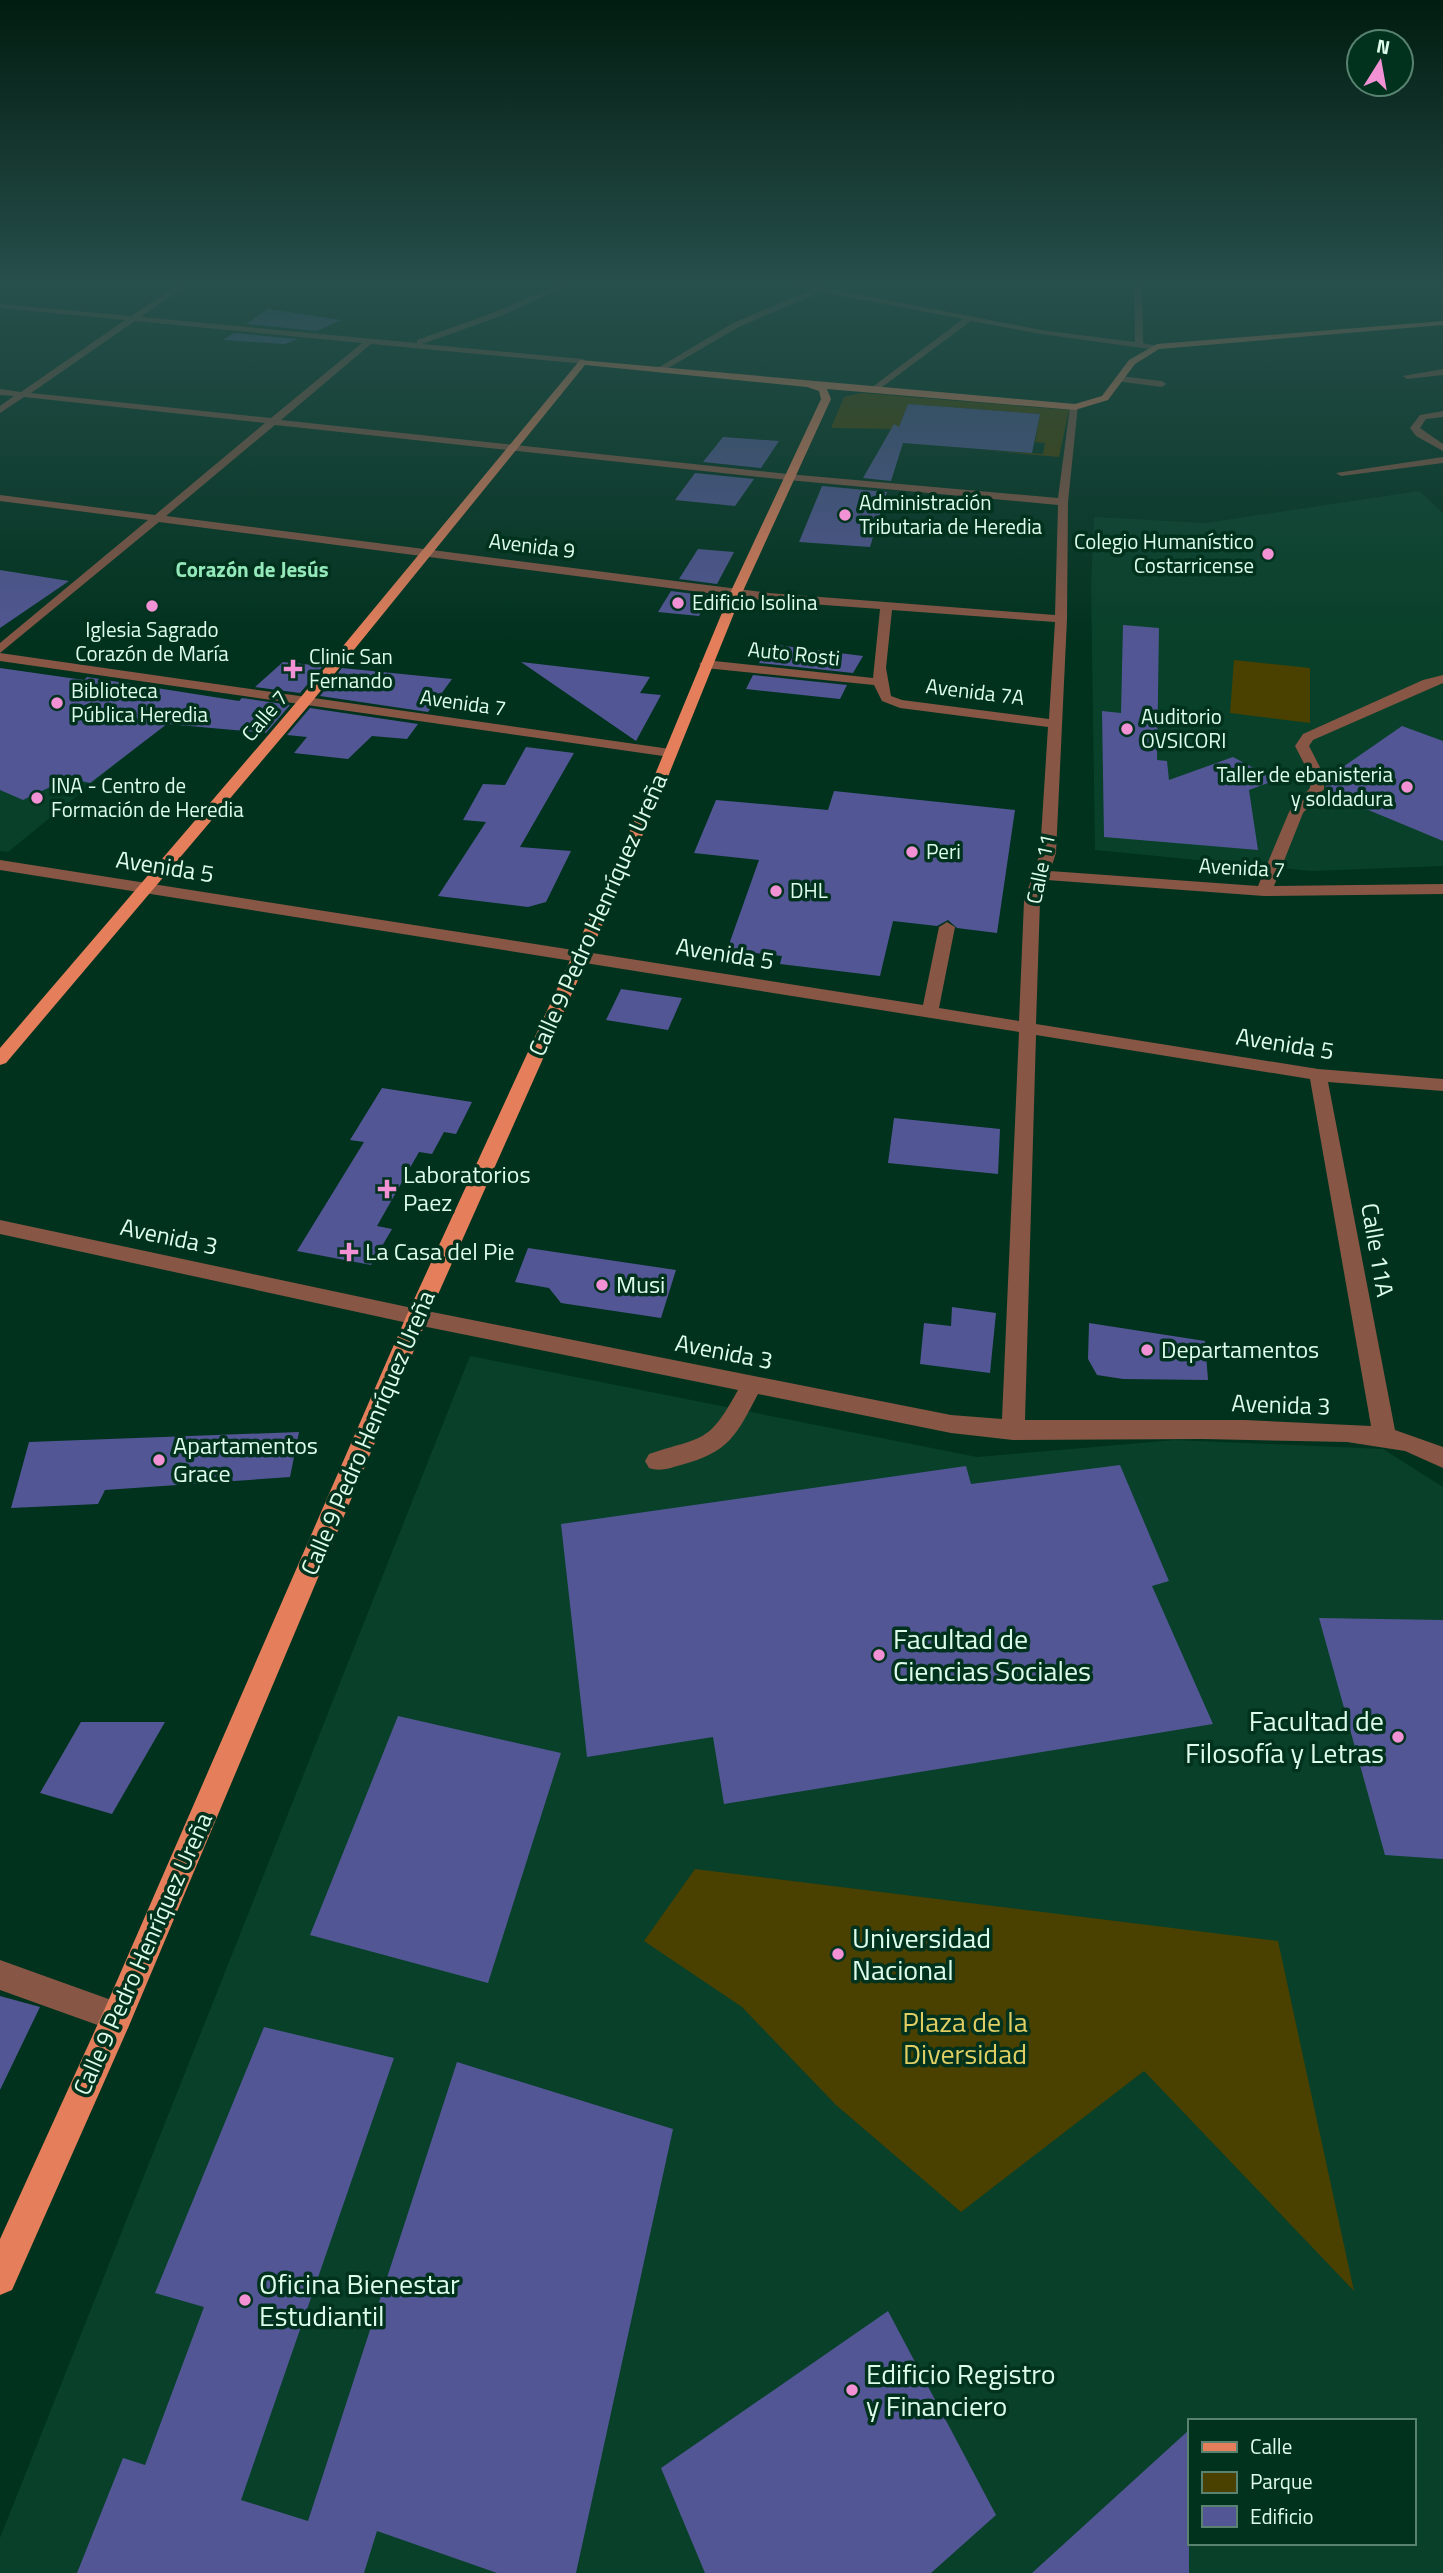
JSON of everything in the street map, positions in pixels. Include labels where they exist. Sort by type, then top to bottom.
[{"type":"main road","name":"Calle 7","points":[[0,1059],[148,889],[551,403]]},
{"type":"main road","name":"Calle 9 Pedro Henríquez Ureña","points":[[0,2278],[117,2017],[417,1317],[581,955],[670,753],[737,591],[824,403]]},
{"type":"main road","points":[[1029,403],[1075,407],[1088,403]]},
{"type":"street","points":[[107,403],[788,477],[1063,502]]},
{"type":"street","points":[[0,649],[297,403]]},
{"type":"street","name":"Calle 11","points":[[1013,1431],[1032,901],[1048,853],[1061,619],[1063,502],[1075,407]]},
{"type":"street","points":[[1443,414],[1423,417],[1415,428],[1419,434],[1443,448]]},
{"type":"street","points":[[1341,473],[1443,460]]},
{"type":"street","name":"Avenida 9","points":[[0,498],[769,597],[1061,619]]},
{"type":"street","points":[[879,682],[886,606]]},
{"type":"street","name":"Avenida 7","points":[[0,657],[670,753]]},
{"type":"street","name":"Auto Rosti","points":[[705,664],[879,682]]},
{"type":"street","points":[[1264,891],[1296,812],[1317,789],[1317,775],[1302,746],[1308,737],[1427,683],[1443,679]]},
{"type":"street","name":"Avenida 7A","points":[[879,682],[883,695],[888,700],[1056,724]]},
{"type":"street","name":"Avenida 5","points":[[0,865],[581,955],[1318,1075],[1443,1085]]},
{"type":"street","name":"Avenida 7","points":[[1040,875],[1264,891],[1443,889]]},
{"type":"street","points":[[930,1012],[947,927]]},
{"type":"street","name":"Calle 11A","points":[[1318,1075],[1384,1435]]},
{"type":"street","name":"Avenida 3","points":[[0,1227],[417,1317],[951,1424],[1013,1431],[1198,1427],[1384,1435],[1443,1458]]},
{"type":"street","points":[[657,1461],[703,1450],[720,1441],[752,1384]]},
{"type":"street","points":[[0,1975],[117,2017]]},
{"type":"shaded area","points":[[1419,491],[1443,513],[1443,866],[1311,871],[1095,850],[1091,585],[1094,517],[1206,523]]},
{"type":"shaded area","name":"INA - Centro de Formación de Heredia","points":[[0,723],[139,745],[8,852],[0,851]]},
{"type":"shaded area","name":"Universidad Nacional","points":[[470,1356],[977,1457],[1175,1440],[1383,1449],[1443,1487],[1443,2573],[0,2573],[0,2538]]},
{"type":"green space","points":[[841,403],[984,403],[1069,410],[1059,457],[980,450],[1043,454],[1045,443],[1035,442],[1040,414],[908,404],[898,429],[831,428]]},
{"type":"green space","points":[[1234,660],[1310,668],[1310,723],[1230,713]]},
{"type":"green space","name":"Plaza de la Diversidad","points":[[695,1869],[1278,1941],[1354,2291],[1144,2071],[961,2212],[836,2105],[742,2007],[644,1941]]},
{"type":"building","points":[[908,404],[1040,414],[1032,453],[903,443],[891,481],[863,478],[894,424],[899,427]]},
{"type":"building","points":[[723,437],[779,441],[761,468],[703,462]]},
{"type":"building","points":[[695,473],[754,479],[735,506],[675,500]]},
{"type":"building","name":"Administración Tributaria de Heredia","points":[[822,486],[887,492],[870,547],[799,542]]},
{"type":"building","points":[[698,549],[734,552],[717,584],[679,579]]},
{"type":"building","points":[[0,570],[69,581],[0,628]]},
{"type":"building","name":"Edificio Isolina","points":[[671,591],[710,596],[699,616],[658,612]]},
{"type":"building","points":[[1123,625],[1159,628],[1157,760],[1167,761],[1169,780],[1233,757],[1276,780],[1249,790],[1258,850],[1104,837],[1102,711],[1121,713]]},
{"type":"building","points":[[769,644],[863,656],[853,673],[759,663]]},
{"type":"building","points":[[283,662],[323,666],[300,693],[255,687]]},
{"type":"building","points":[[521,662],[650,677],[640,693],[661,695],[636,741]]},
{"type":"building","points":[[0,668],[84,680],[87,677],[239,701],[242,698],[290,705],[266,733],[167,724],[90,783],[69,778],[23,800],[0,790]]},
{"type":"building","points":[[342,668],[452,679],[428,712],[320,696]]},
{"type":"building","points":[[753,675],[847,685],[840,699],[746,689]]},
{"type":"building","points":[[310,708],[418,724],[407,739],[372,736],[348,759],[294,753],[307,737],[287,735]]},
{"type":"building","name":"Taller de ebanisteria y soldadura","points":[[1402,726],[1443,741],[1443,841],[1325,792],[1327,778]]},
{"type":"building","points":[[526,747],[574,753],[520,847],[571,851],[546,902],[528,907],[438,896],[486,822],[463,820],[483,784],[505,785]]},
{"type":"building","points":[[834,791],[1015,810],[997,933],[957,928],[948,920],[937,926],[893,921],[880,976],[780,964],[782,956],[727,950],[759,860],[694,853],[716,800],[828,810]]},
{"type":"building","points":[[621,989],[682,998],[668,1030],[606,1020]]},
{"type":"building","points":[[382,1088],[472,1102],[456,1134],[444,1132],[432,1154],[419,1152],[377,1226],[392,1229],[371,1265],[297,1251],[364,1142],[350,1140]]},
{"type":"building","points":[[894,1118],[1000,1129],[998,1174],[888,1163]]},
{"type":"building","name":"Musi","points":[[528,1248],[676,1270],[661,1318],[561,1303],[549,1288],[515,1282]]},
{"type":"building","points":[[952,1307],[996,1313],[990,1373],[920,1364],[924,1323],[951,1326]]},
{"type":"building","name":"Departamentos","points":[[1089,1323],[1205,1341],[1208,1380],[1123,1379],[1097,1375],[1088,1359]]},
{"type":"building","name":"Apartamentos Grace","points":[[299,1432],[290,1477],[105,1490],[98,1504],[11,1508],[29,1442]]},
{"type":"building","name":"Facultad de Ciencias Sociales","points":[[1120,1465],[1169,1581],[1152,1586],[1213,1724],[724,1804],[713,1737],[587,1757],[561,1524],[966,1466],[971,1484]]},
{"type":"building","name":"Facultad de Filosofía y Letras","points":[[1319,1618],[1443,1620],[1443,1859],[1385,1855]]},
{"type":"building","points":[[398,1716],[561,1753],[488,1983],[310,1935]]},
{"type":"building","points":[[81,1722],[165,1722],[112,1814],[40,1793]]},
{"type":"building","points":[[0,1996],[40,2007],[0,2090]]},
{"type":"building","points":[[264,2027],[394,2058],[241,2500],[308,2521],[457,2062],[673,2129],[576,2573],[497,2573],[377,2531],[364,2573],[77,2573],[123,2458],[145,2465],[204,2307],[155,2293]]},
{"type":"building","name":"Edificio Registro y Financiero","points":[[888,2311],[996,2515],[931,2573],[705,2573],[661,2468]]},
{"type":"building","points":[[1188,2431],[1189,2573],[1032,2573]]},
{"type":"place","name":"Administración Tributaria de Heredia","points":[[845,515]]},
{"type":"place","name":"Colegio Humanístico Costarricense","points":[[1268,554]]},
{"type":"place","name":"Edificio Isolina","points":[[678,603]]},
{"type":"place","name":"Iglesia Sagrado Corazón de María","points":[[152,606]]},
{"type":"place","name":"Clinic San Fernando","points":[[293,669]]},
{"type":"place","name":"Biblioteca Pública Heredia","points":[[57,703]]},
{"type":"place","name":"Auditorio OVSICORI","points":[[1127,729]]},
{"type":"place","name":"Taller de ebanisteria y soldadura","points":[[1407,787]]},
{"type":"place","name":"INA - Centro de Formación de Heredia","points":[[37,798]]},
{"type":"place","name":"Peri","points":[[912,852]]},
{"type":"place","name":"DHL","points":[[776,891]]},
{"type":"place","name":"Laboratorios Paez","points":[[387,1189]]},
{"type":"place","name":"La Casa del Pie","points":[[349,1252]]},
{"type":"place","name":"Musi","points":[[602,1285]]},
{"type":"place","name":"Departamentos","points":[[1147,1350]]},
{"type":"place","name":"Apartamentos Grace","points":[[159,1460]]},
{"type":"place","name":"Facultad de Ciencias Sociales","points":[[879,1655]]},
{"type":"place","name":"Facultad de Filosofía y Letras","points":[[1398,1737]]},
{"type":"place","name":"Universidad Nacional","points":[[838,1954]]},
{"type":"place","name":"Oficina Bienestar Estudiantil","points":[[245,2300]]},
{"type":"place","name":"Edificio Registro y Financiero","points":[[852,2390]]},
{"type":"district","name":"Corazón de Jesús","points":[[252,570]]}]
